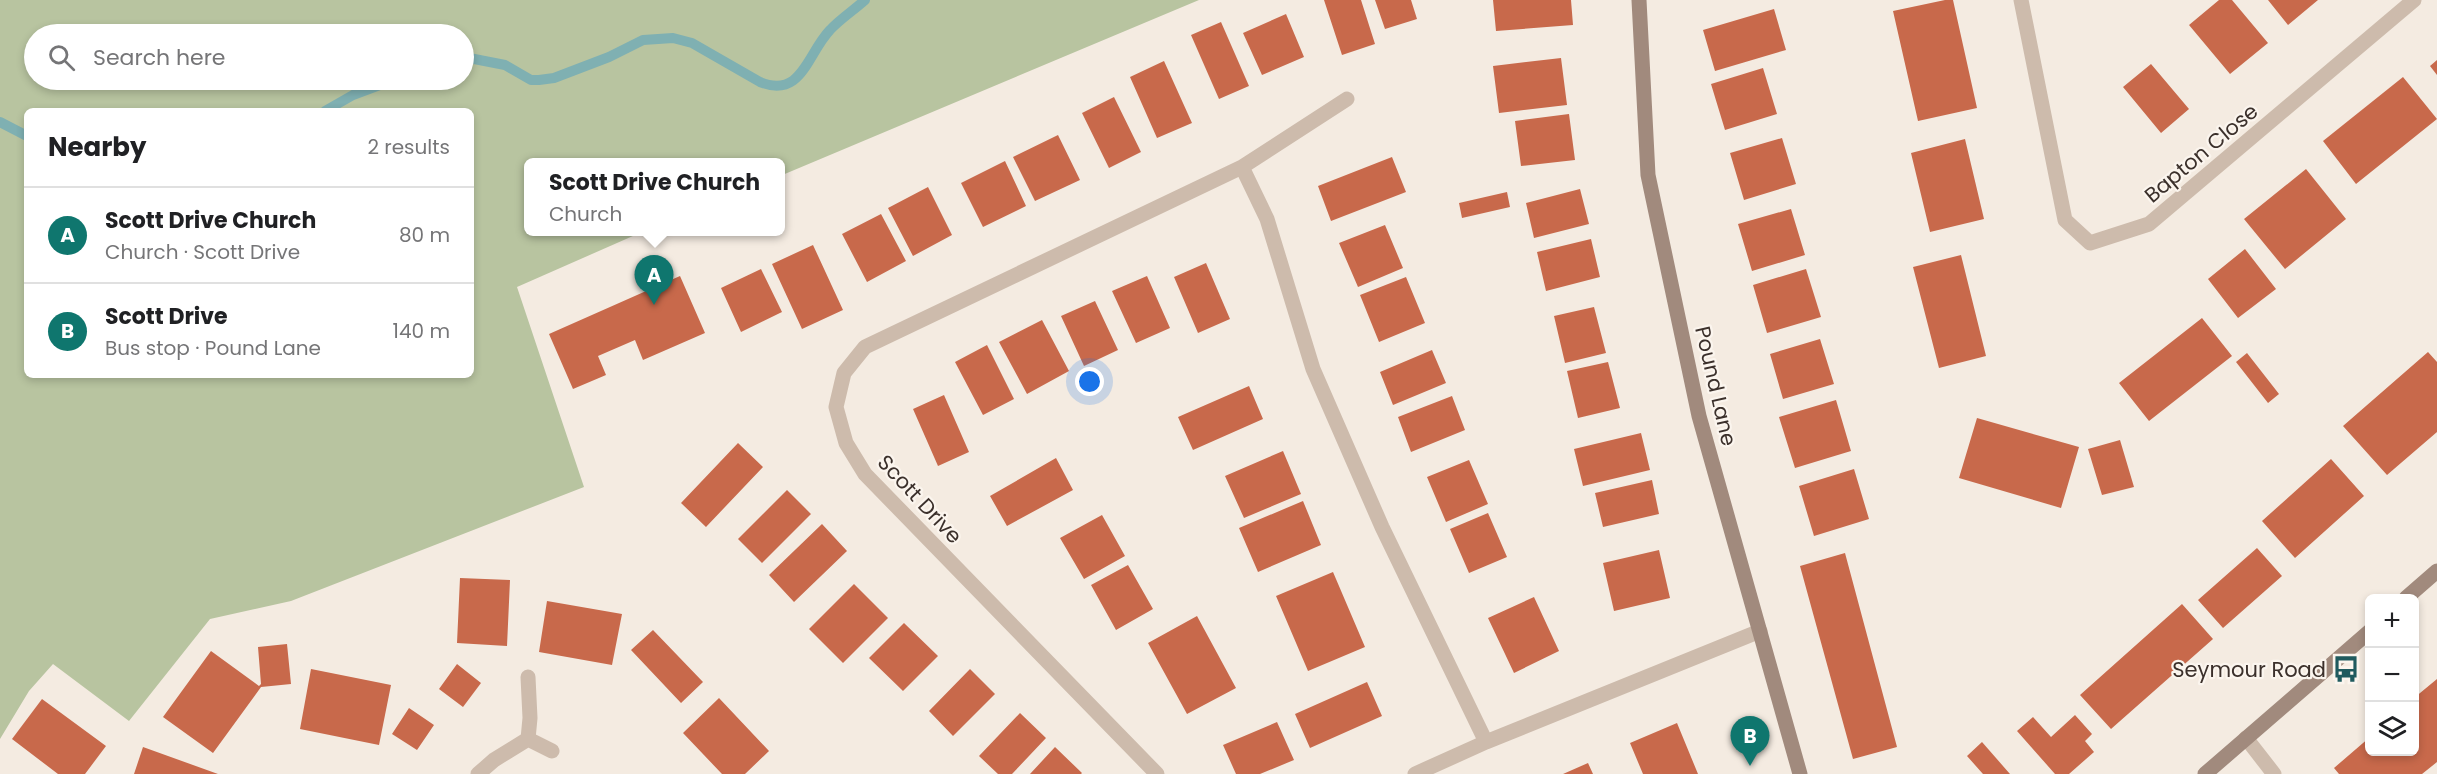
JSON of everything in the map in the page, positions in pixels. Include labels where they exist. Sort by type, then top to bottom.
[{"type":"street","name":"Pound Lane","points":[[1639,0],[1648,175],[1699,416],[1800,774]]},
{"type":"street","name":"Bapton Close","points":[[2021,0],[2065,220],[2090,243],[2149,224],[2414,0]]},
{"type":"street","name":"Scott Drive","points":[[1157,774],[865,474],[846,443],[836,407],[843,374],[864,347],[1242,168],[1347,99]]},
{"type":"street","points":[[1242,168],[1267,219],[1313,369],[1382,527],[1486,741]]},
{"type":"street","points":[[2411,594],[2437,571]]},
{"type":"street","points":[[1416,774],[1486,741],[1760,631]]},
{"type":"street","points":[[2205,774],[2365,635]]},
{"type":"street","points":[[528,678],[530,718],[528,739]]},
{"type":"street","points":[[2246,738],[2274,774]]},
{"type":"street","points":[[528,739],[552,751]]},
{"type":"street","points":[[478,774],[494,760],[528,739]]},
{"type":"green space","points":[[0,0],[1199,0],[785,174],[785,158],[524,158],[524,236],[633,236],[517,287],[584,487],[291,601],[210,619],[129,721],[53,664],[29,691],[0,739]]},
{"type":"building","points":[[1324,0],[1361,0],[1375,44],[1342,55]]},
{"type":"building","points":[[1375,0],[1411,0],[1417,19],[1385,29]]},
{"type":"building","points":[[1493,0],[1571,0],[1573,25],[1496,31]]},
{"type":"building","points":[[1953,0],[1977,108],[1918,121],[1893,11]]},
{"type":"building","points":[[2219,0],[2232,0],[2268,43],[2230,74],[2189,25]]},
{"type":"building","points":[[2268,0],[2318,0],[2288,25]]},
{"type":"building","points":[[1774,9],[1786,50],[1715,71],[1703,30]]},
{"type":"building","points":[[1286,14],[1304,57],[1262,75],[1243,33]]},
{"type":"building","points":[[1221,22],[1249,86],[1219,99],[1191,35]]},
{"type":"building","points":[[1561,58],[1567,105],[1499,113],[1493,66]]},
{"type":"building","points":[[2437,60],[2437,75],[2430,66]]},
{"type":"building","points":[[1164,61],[1192,123],[1157,138],[1130,77]]},
{"type":"building","points":[[2151,64],[2189,109],[2161,133],[2123,87]]},
{"type":"building","points":[[1763,68],[1777,114],[1725,130],[1711,84]]},
{"type":"building","points":[[2403,77],[2437,119],[2356,184],[2323,141]]},
{"type":"building","points":[[1114,97],[1141,152],[1109,168],[1082,113]]},
{"type":"building","points":[[1569,114],[1575,160],[1521,166],[1515,121]]},
{"type":"building","points":[[1058,135],[1080,180],[1035,201],[1013,157]]},
{"type":"building","points":[[1782,138],[1796,184],[1744,200],[1730,153]]},
{"type":"building","points":[[1965,139],[1984,219],[1930,232],[1911,153]]},
{"type":"building","points":[[1392,157],[1406,192],[1331,221],[1318,186]]},
{"type":"building","points":[[1005,161],[1026,206],[983,227],[961,183]]},
{"type":"building","points":[[2306,169],[2346,219],[2285,269],[2244,219]]},
{"type":"building","points":[[928,187],[952,235],[913,256],[888,208]]},
{"type":"building","points":[[1580,189],[1589,224],[1534,238],[1526,203]]},
{"type":"building","points":[[1507,192],[1510,207],[1462,218],[1459,203]]},
{"type":"building","points":[[1791,209],[1805,255],[1752,271],[1738,224]]},
{"type":"building","points":[[881,214],[906,261],[867,282],[842,234]]},
{"type":"building","points":[[1385,225],[1403,268],[1358,287],[1339,243]]},
{"type":"building","points":[[1591,239],[1600,277],[1546,291],[1537,252]]},
{"type":"building","points":[[813,245],[843,310],[802,329],[772,264]]},
{"type":"building","points":[[2245,249],[2276,289],[2238,318],[2208,279]]},
{"type":"building","points":[[1961,255],[1986,356],[1939,368],[1913,267]]},
{"type":"building","points":[[1206,263],[1230,319],[1198,333],[1174,277]]},
{"type":"building","points":[[761,269],[782,312],[741,332],[721,288]]},
{"type":"building","points":[[1806,269],[1821,317],[1767,333],[1753,285]]},
{"type":"building","points":[[680,276],[705,333],[643,360],[635,340],[598,356],[606,375],[573,389],[549,334]]},
{"type":"building","points":[[1147,276],[1170,328],[1136,343],[1112,291]]},
{"type":"building","points":[[1406,277],[1425,323],[1379,342],[1360,295]]},
{"type":"building","points":[[1095,301],[1118,350],[1084,366],[1061,316]]},
{"type":"building","points":[[1594,307],[1606,353],[1565,363],[1554,316]]},
{"type":"building","points":[[2202,318],[2232,356],[2149,421],[2119,383]]},
{"type":"building","points":[[1042,320],[1069,371],[1027,394],[999,342]]},
{"type":"building","points":[[1820,339],[1834,384],[1783,399],[1770,354]]},
{"type":"building","points":[[987,345],[1014,399],[983,415],[955,362]]},
{"type":"building","points":[[1432,350],[1446,383],[1393,405],[1380,372]]},
{"type":"building","points":[[2428,352],[2437,362],[2437,432],[2387,475],[2343,426]]},
{"type":"building","points":[[2247,353],[2279,394],[2268,403],[2236,362]]},
{"type":"building","points":[[1608,362],[1620,408],[1578,418],[1567,371]]},
{"type":"building","points":[[1249,386],[1263,419],[1193,450],[1178,417]]},
{"type":"building","points":[[944,395],[969,452],[938,466],[913,409]]},
{"type":"building","points":[[1452,396],[1465,430],[1411,452],[1398,417]]},
{"type":"building","points":[[1836,400],[1851,451],[1795,468],[1779,417]]},
{"type":"building","points":[[1977,418],[2079,447],[2061,508],[1959,478]]},
{"type":"building","points":[[1641,433],[1650,470],[1583,486],[1574,449]]},
{"type":"building","points":[[2120,440],[2134,487],[2102,495],[2088,449]]},
{"type":"building","points":[[738,443],[763,467],[706,527],[681,503]]},
{"type":"building","points":[[1283,451],[1301,494],[1244,518],[1225,476]]},
{"type":"building","points":[[1056,458],[1073,490],[1007,526],[990,496]]},
{"type":"building","points":[[2331,459],[2364,496],[2295,558],[2262,521]]},
{"type":"building","points":[[1469,460],[1488,504],[1446,522],[1427,477]]},
{"type":"building","points":[[1854,469],[1869,519],[1814,536],[1799,486]]},
{"type":"building","points":[[1652,480],[1659,514],[1603,527],[1595,493]]},
{"type":"building","points":[[787,490],[811,514],[762,563],[738,539]]},
{"type":"building","points":[[1303,501],[1321,545],[1258,572],[1239,528]]},
{"type":"building","points":[[1488,513],[1507,557],[1469,573],[1450,529]]},
{"type":"building","points":[[1102,515],[1125,556],[1084,579],[1060,538]]},
{"type":"building","points":[[822,524],[847,551],[794,602],[769,575]]},
{"type":"building","points":[[2257,548],[2282,576],[2223,628],[2198,600]]},
{"type":"building","points":[[1659,550],[1670,598],[1614,611],[1603,563]]},
{"type":"building","points":[[1845,553],[1897,747],[1853,759],[1800,566]]},
{"type":"building","points":[[1128,565],[1153,609],[1116,630],[1091,585]]},
{"type":"building","points":[[1333,572],[1365,647],[1308,671],[1276,596]]},
{"type":"building","points":[[460,578],[510,580],[507,646],[457,643]]},
{"type":"building","points":[[854,584],[888,618],[843,663],[809,629]]},
{"type":"building","points":[[1534,597],[1559,651],[1514,673],[1488,618]]},
{"type":"building","points":[[547,601],[622,614],[612,665],[539,652]]},
{"type":"building","points":[[2182,604],[2213,639],[2111,729],[2080,695]]},
{"type":"building","points":[[1197,616],[1236,688],[1187,714],[1148,643]]},
{"type":"building","points":[[904,623],[938,656],[903,691],[869,658]]},
{"type":"building","points":[[653,630],[703,682],[681,703],[631,650]]},
{"type":"building","points":[[287,644],[291,684],[261,687],[213,753],[163,717],[211,651],[259,686],[261,684],[258,647]]},
{"type":"building","points":[[457,664],[481,683],[463,707],[439,689]]},
{"type":"building","points":[[311,669],[391,685],[379,745],[300,729]]},
{"type":"building","points":[[970,669],[995,694],[953,736],[929,711]]},
{"type":"building","points":[[2437,679],[2437,762],[2422,774],[2339,774],[2334,768],[2365,741],[2365,756],[2419,756],[2419,694]]},
{"type":"building","points":[[1367,682],[1382,716],[1310,748],[1295,714]]},
{"type":"building","points":[[719,698],[769,751],[745,774],[722,774],[683,733]]},
{"type":"building","points":[[42,699],[106,746],[85,774],[58,774],[12,739]]},
{"type":"building","points":[[409,708],[434,725],[417,750],[392,734]]},
{"type":"building","points":[[1020,713],[1046,738],[1012,774],[998,774],[979,756]]},
{"type":"building","points":[[2075,715],[2092,734],[2085,741],[2094,752],[2069,774],[2055,774],[2017,731],[2033,717],[2051,737]]},
{"type":"building","points":[[1277,722],[1294,760],[1260,774],[1236,774],[1223,745]]},
{"type":"building","points":[[1677,723],[1698,774],[1643,774],[1630,743]]},
{"type":"building","points":[[1982,742],[2010,774],[1983,774],[1967,756]]},
{"type":"building","points":[[143,747],[218,774],[134,774]]},
{"type":"building","points":[[1055,747],[1082,773],[1081,774],[1030,774]]},
{"type":"building","points":[[1588,763],[1593,774],[1563,774]]},
{"type":"waterway","points":[[474,59],[505,65],[531,80],[539,80],[554,78],[609,57],[643,40],[673,38],[692,43],[760,82],[774,86],[795,79],[830,30],[865,0]]},
{"type":"waterway","points":[[330,108],[366,90]]},
{"type":"waterway","points":[[0,122],[24,134]]},
{"type":"place","name":"Scott Drive Church","points":[[654,305]]},
{"type":"place","name":"Seymour Road","points":[[2346,669]]},
{"type":"place","name":"Scott Drive","points":[[1750,766]]}]
